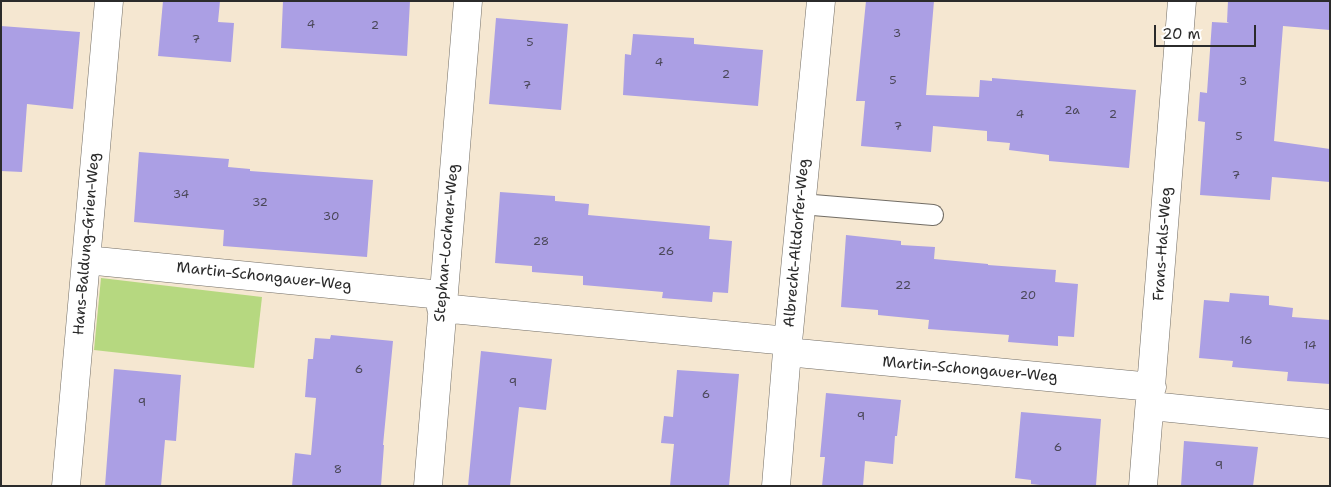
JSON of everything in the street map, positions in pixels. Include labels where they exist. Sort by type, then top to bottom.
[{"type":"street","name":"Hans-Baldung-Grien-Weg","points":[[66,486],[109,1]]},
{"type":"street","name":"Stephan-Lochner-Weg","points":[[428,486],[468,1]]},
{"type":"street","name":"Albrecht-Altdorfer-Weg","points":[[776,486],[821,1]]},
{"type":"street","name":"Frans-Hals-Weg","points":[[1143,486],[1182,1]]},
{"type":"street","name":"Martin-Schongauer-Weg","points":[[86,260],[442,301],[1151,397],[1330,424]]},
{"type":"lane","points":[[801,204],[933,215]]},
{"type":"green space","points":[[101,278],[262,297],[254,368],[94,350]]},
{"type":"building","points":[[163,1],[220,1],[218,22],[234,23],[231,62],[158,56]]},
{"type":"building","points":[[283,1],[410,1],[407,56],[281,48]]},
{"type":"building","points":[[866,1],[934,1],[926,95],[979,97],[980,80],[992,81],[992,78],[1136,90],[1129,168],[1049,161],[1049,155],[1009,150],[1010,143],[987,141],[987,131],[933,126],[931,152],[861,146],[865,101],[856,101]]},
{"type":"building","points":[[1228,1],[1330,1],[1330,30],[1283,26],[1274,141],[1330,149],[1330,182],[1272,177],[1270,200],[1200,195],[1205,122],[1198,121],[1200,92],[1207,93],[1212,22],[1229,23],[1227,22]]},
{"type":"building","points":[[496,18],[568,24],[561,110],[489,104]]},
{"type":"building","points":[[1,26],[80,32],[73,109],[27,104],[22,172],[1,171]]},
{"type":"building","points":[[633,34],[694,38],[694,44],[763,50],[758,106],[623,95],[625,54],[631,55]]},
{"type":"building","points":[[139,152],[229,159],[228,167],[250,169],[250,171],[373,180],[367,257],[223,246],[224,230],[134,222]]},
{"type":"building","points":[[500,192],[555,196],[555,201],[589,204],[588,215],[710,226],[709,239],[732,241],[728,293],[713,292],[712,302],[662,298],[663,292],[583,285],[583,276],[532,272],[532,266],[495,263]]},
{"type":"building","points":[[846,235],[901,241],[901,245],[935,247],[934,259],[1056,270],[1055,282],[1078,284],[1074,337],[1058,336],[1058,346],[1008,342],[1009,335],[928,329],[929,320],[878,315],[878,310],[841,307]]},
{"type":"building","points":[[1230,293],[1269,296],[1269,305],[1293,308],[1292,317],[1330,320],[1330,384],[1287,381],[1288,372],[1232,367],[1233,361],[1199,358],[1204,300],[1229,302]]},
{"type":"building","points":[[331,335],[393,341],[381,486],[292,486],[295,453],[311,455],[316,398],[305,397],[308,359],[313,359],[315,338],[330,339]]},
{"type":"building","points":[[481,351],[552,359],[546,410],[519,407],[510,486],[468,486]]},
{"type":"building","points":[[114,369],[181,375],[176,441],[165,440],[161,486],[105,486]]},
{"type":"building","points":[[677,370],[739,374],[729,486],[670,486],[674,444],[661,443],[664,416],[673,417]]},
{"type":"building","points":[[826,393],[901,400],[893,464],[865,461],[863,486],[822,486],[825,457],[820,457]]},
{"type":"building","points":[[1021,412],[1101,419],[1096,485],[1049,486],[1031,484],[1031,480],[1015,478]]},
{"type":"building","points":[[1184,441],[1258,447],[1253,486],[1181,486]]}]
